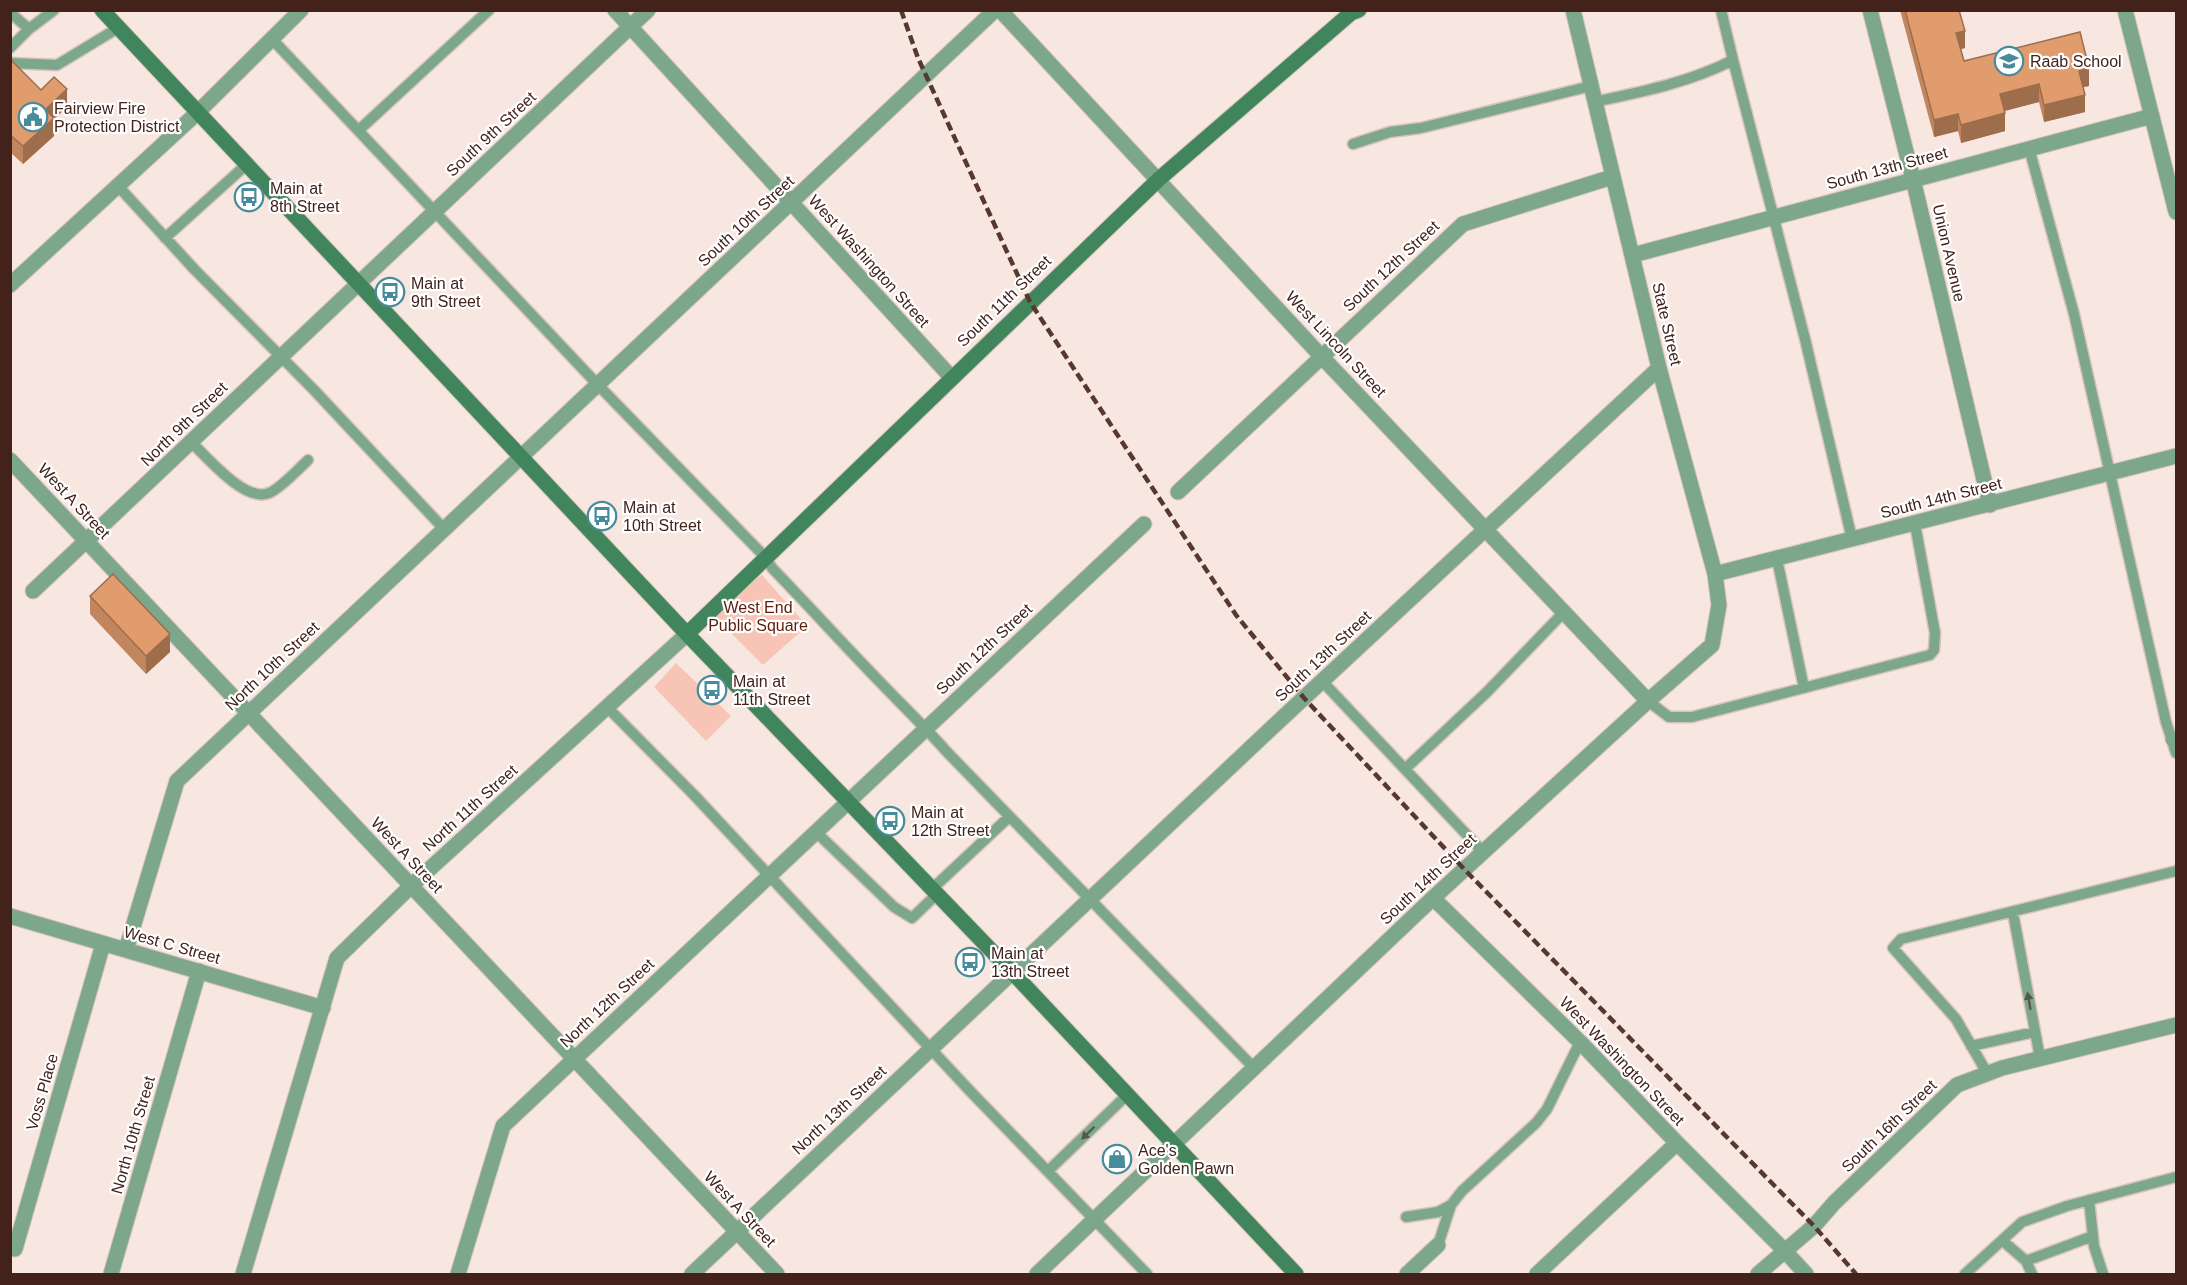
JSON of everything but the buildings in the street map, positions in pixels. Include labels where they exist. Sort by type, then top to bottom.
[{"type":"main road","points":[[102,10],[687,634],[1012,972],[1296,1275]]},
{"type":"main road","name":"South 11th Street","points":[[687,634],[951,377],[1159,179],[1351,12],[1359,10]]},
{"type":"street","points":[[10,285],[197,113],[301,10]]},
{"type":"street","name":"West Washington Street","points":[[615,10],[951,377]]},
{"type":"street","name":"South 9th Street","points":[[358,283],[648,10]]},
{"type":"street","name":"West Lincoln Street","points":[[997,10],[1159,179],[1321,356],[1648,701]]},
{"type":"street","name":"South 10th Street","points":[[522,458],[997,10]]},
{"type":"street","name":"State Street","points":[[1573,10],[1659,368],[1715,574],[1719,605],[1712,645]]},
{"type":"street","name":"Union Avenue","points":[[1870,10],[1913,179],[1990,505]]},
{"type":"street","points":[[2125,10],[2152,116],[2172,178],[2176,212]]},
{"type":"street","name":"South 13th Street","points":[[1633,255],[2152,116]]},
{"type":"street","name":"South 12th Street","points":[[1178,492],[1463,224],[1612,177]]},
{"type":"street","name":"North 9th Street","points":[[33,591],[358,283]]},
{"type":"street","name":"South 13th Street","points":[[1012,972],[1659,368]]},
{"type":"street","name":"South 14th Street","points":[[1715,574],[2176,456]]},
{"type":"street","name":"North 10th Street","points":[[126,950],[177,781],[522,458]]},
{"type":"street","name":"West A Street","points":[[10,460],[777,1275]]},
{"type":"street","name":"South 12th Street","points":[[849,801],[1144,524]]},
{"type":"street","name":"North 11th Street","points":[[243,1275],[337,958],[411,886],[687,634]]},
{"type":"street","name":"South 14th Street","points":[[1037,1275],[1433,898],[1712,645]]},
{"type":"street","name":"North 12th Street","points":[[458,1275],[503,1126],[849,801]]},
{"type":"street","name":"West Washington Street","points":[[1433,898],[1580,1042],[1806,1275]]},
{"type":"street","name":"West C Street","points":[[10,916],[323,1008]]},
{"type":"street","name":"Voss Place","points":[[15,1250],[103,944]]},
{"type":"street","name":"North 10th Street","points":[[111,1275],[199,971]]},
{"type":"street","name":"North 13th Street","points":[[692,1275],[1012,972]]},
{"type":"street","name":"South 16th Street","points":[[1758,1275],[1814,1226],[1834,1203],[1958,1085],[2002,1068],[2176,1025]]},
{"type":"street","points":[[1537,1275],[1677,1143]]},
{"type":"street","points":[[1407,1275],[1438,1245]]},
{"type":"lane","points":[[359,130],[489,10]]},
{"type":"lane","points":[[1721,10],[1805,339],[1852,539]]},
{"type":"lane","points":[[10,48],[29,29],[53,11]]},
{"type":"lane","points":[[15,16],[29,29]]},
{"type":"lane","points":[[10,63],[57,64],[118,28]]},
{"type":"lane","points":[[272,39],[598,385],[766,558],[772,568],[880,682],[1255,1069]]},
{"type":"lane","points":[[1594,102],[1649,90],[1716,68],[1733,60]]},
{"type":"lane","points":[[1353,144],[1390,132],[1421,128],[1591,86]]},
{"type":"lane","points":[[2030,148],[2074,314],[2166,722],[2175,744]]},
{"type":"lane","points":[[165,238],[246,165]]},
{"type":"lane","points":[[118,186],[445,530]]},
{"type":"lane","points":[[191,442],[242,488],[255,494],[270,493],[308,460]]},
{"type":"lane","points":[[1648,701],[1669,717],[1692,717],[1930,655],[1934,650],[1935,633],[1915,524]]},
{"type":"lane","points":[[1777,559],[1804,688]]},
{"type":"lane","points":[[1405,769],[1487,692],[1564,612]]},
{"type":"lane","points":[[1322,681],[1483,852]]},
{"type":"lane","points":[[607,707],[695,796],[970,1091],[1147,1275]]},
{"type":"lane","points":[[816,832],[894,907],[912,918],[935,891],[1009,817]]},
{"type":"lane","points":[[1987,1073],[1956,1019],[1893,948],[1901,939],[2176,871]]},
{"type":"lane","points":[[2013,913],[2040,1058]]},
{"type":"lane","points":[[1971,1046],[2035,1032]]},
{"type":"lane","points":[[1406,1217],[1438,1212],[1451,1205],[1547,1109],[1580,1042]]},
{"type":"lane","points":[[1048,1171],[1127,1095]]},
{"type":"lane","points":[[1965,1275],[2022,1222],[2089,1200],[2176,1177]]},
{"type":"lane","points":[[2089,1200],[2094,1246],[2103,1275]]},
{"type":"lane","points":[[1438,1245],[1451,1205]]},
{"type":"lane","points":[[2026,1261],[2093,1236]]},
{"type":"lane","points":[[2003,1240],[2026,1261],[2032,1275]]},
{"type":"green space","name":"West End Public Square","points":[[762,575],[807,626],[763,665],[710,612]]},
{"type":"green space","name":"West End Public Square","points":[[676,663],[731,716],[706,741],[654,687]]},
{"type":"railway","points":[[901,10],[918,58],[1030,302],[1236,615],[1304,698],[1464,869],[1814,1226],[1856,1274]]},
{"type":"place","name":"Raab School","points":[[2009,61]]},
{"type":"place","name":"Fairview Fire Protection District","points":[[33,117]]},
{"type":"place","name":"Main at 8th Street","points":[[249,197]]},
{"type":"place","name":"Main at 9th Street","points":[[390,292]]},
{"type":"place","name":"Main at 10th Street","points":[[602,516]]},
{"type":"place","name":"Main at 11th Street","points":[[712,690]]},
{"type":"place","name":"Main at 12th Street","points":[[890,821]]},
{"type":"place","name":"Main at 13th Street","points":[[970,962]]},
{"type":"place","name":"Ace's Golden Pawn","points":[[1117,1159]]}]
